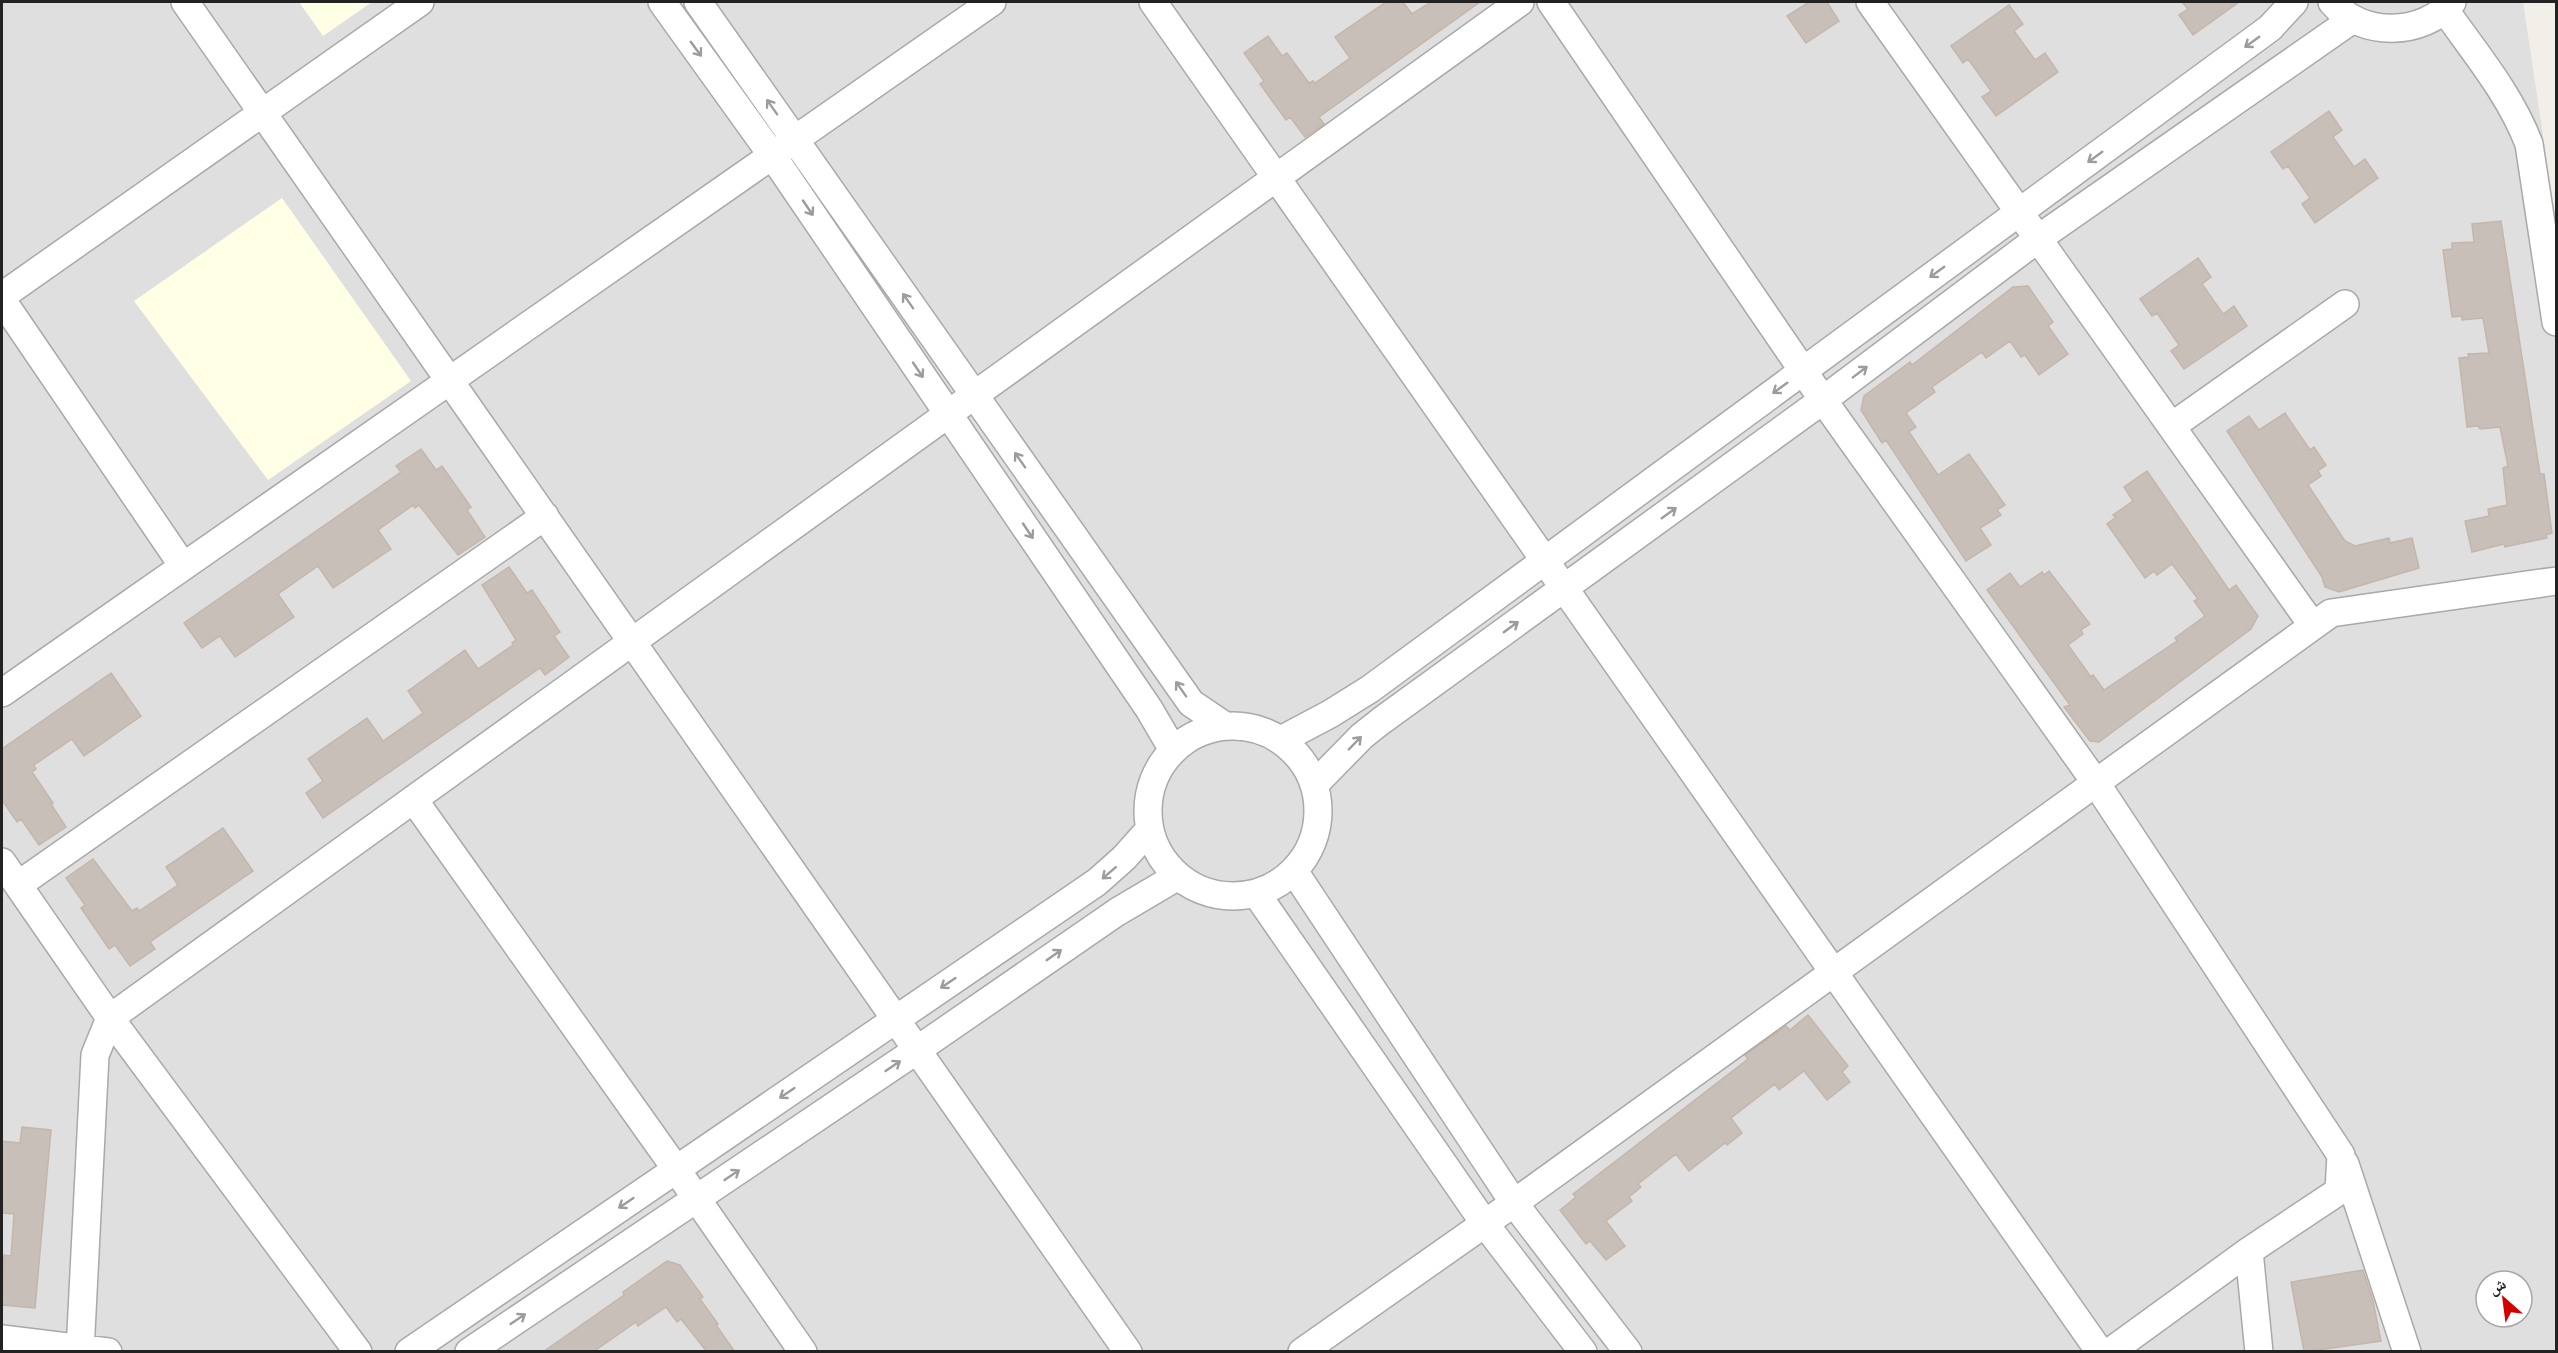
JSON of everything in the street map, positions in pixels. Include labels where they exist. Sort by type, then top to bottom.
[{"type":"street","points":[[184,2],[1128,1352]]},
{"type":"street","points":[[183,566],[2,298],[420,2]]},
{"type":"street","points":[[662,2],[772,155],[1149,709],[1173,750]]},
{"type":"street","points":[[698,2],[1191,703],[1225,726]]},
{"type":"street","points":[[2,693],[992,2]]},
{"type":"street","points":[[1153,2],[2100,1352]]},
{"type":"street","points":[[80,1350],[95,1055],[110,1018],[1520,2]]},
{"type":"street","points":[[1551,2],[1823,400],[2096,783],[2341,1155],[2407,1352]]},
{"type":"street","points":[[1870,2],[2313,626]]},
{"type":"street","points":[[1281,740],[1330,714],[1370,689],[2270,28],[2294,2]]},
{"type":"street","points":[[2332,2],[2353,19],[2376,27],[2400,29],[2424,23],[2449,6],[2509,101],[2529,144],[2556,322]]},
{"type":"street","points":[[1314,785],[1362,736],[1381,721],[1823,400],[2039,238],[2353,19]]},
{"type":"street","points":[[2172,426],[2344,304]]},
{"type":"street","points":[[18,885],[545,516]]},
{"type":"street","points":[[1302,1352],[1485,1224],[2331,613],[2556,580]]},
{"type":"street","points":[[1225,726],[1254,729],[1281,740],[1301,760],[1314,785],[1318,808],[1316,831],[1307,852],[1293,871],[1276,884],[1256,893],[1228,896],[1202,891],[1178,876],[1160,856],[1149,830],[1148,801],[1156,774],[1173,750],[1197,734],[1225,726]]},
{"type":"street","points":[[414,800],[697,1198],[803,1352]]},
{"type":"street","points":[[409,1352],[1097,882],[1124,858],[1149,830]]},
{"type":"street","points":[[2,862],[110,1018],[358,1352]]},
{"type":"street","points":[[1293,871],[1514,1203],[1628,1352]]},
{"type":"street","points":[[469,1352],[917,1050],[1117,912],[1178,876]]},
{"type":"street","points":[[1256,893],[1485,1224],[1583,1352]]},
{"type":"street","points":[[2110,1352],[2249,1251],[2339,1191],[2341,1155]]},
{"type":"street","points":[[2249,1251],[2259,1352]]},
{"type":"street","points":[[2,1339],[108,1352]]},
{"type":"shaded area","points":[[2,2],[2523,2],[2556,222],[2556,1351],[2,1352]]},
{"type":"shaded area","points":[[299,2],[372,2],[323,36]]},
{"type":"shaded area","points":[[282,198],[411,381],[268,480],[134,301]]},
{"type":"building","points":[[1386,2],[1403,2],[1412,14],[1431,2],[1480,2],[1319,117],[1324,124],[1305,137],[1290,117],[1286,120],[1260,84],[1264,81],[1244,53],[1268,36],[1282,56],[1287,53],[1309,83],[1313,81],[1315,83],[1350,58],[1335,37]]},
{"type":"building","points":[[1809,2],[1827,2],[1839,21],[1806,43],[1787,16]]},
{"type":"building","points":[[2182,2],[2239,2],[2193,35],[2179,15],[2188,9]]},
{"type":"building","points":[[2009,5],[2023,24],[2014,31],[2035,60],[2045,53],[2058,72],[1996,116],[1982,97],[1991,91],[1968,59],[1963,63],[1951,46]]},
{"type":"building","points":[[2329,111],[2342,130],[2333,137],[2354,167],[2365,159],[2378,178],[2315,223],[2302,204],[2310,198],[2288,166],[2283,169],[2271,152]]},
{"type":"building","points":[[2501,221],[2540,474],[2544,474],[2552,533],[2546,535],[2547,538],[2505,547],[2504,544],[2472,552],[2465,521],[2489,516],[2488,509],[2507,505],[2503,468],[2508,466],[2500,427],[2480,429],[2478,426],[2467,427],[2459,358],[2469,357],[2468,354],[2489,353],[2483,318],[2462,320],[2462,316],[2452,317],[2443,250],[2452,249],[2452,243],[2474,242],[2472,224]]},
{"type":"building","points":[[2198,258],[2211,277],[2202,284],[2223,314],[2234,306],[2247,326],[2184,369],[2171,351],[2179,345],[2157,313],[2152,316],[2140,299]]},
{"type":"building","points":[[2028,286],[2053,322],[2048,326],[2068,354],[2039,375],[2025,355],[2021,357],[2010,341],[1986,358],[1982,352],[1932,387],[1935,392],[1906,413],[1916,427],[1909,432],[1938,475],[1969,454],[2005,505],[1997,510],[2001,515],[1980,528],[1991,545],[1966,561],[1886,440],[1882,443],[1861,410],[1864,396],[1910,362],[1912,365],[2013,287]]},
{"type":"building","points":[[2285,413],[2310,450],[2314,447],[2326,465],[2318,471],[2321,476],[2308,485],[2345,541],[2355,546],[2389,538],[2390,543],[2412,538],[2419,568],[2339,592],[2325,587],[2322,577],[2227,431],[2249,416],[2259,430]]},
{"type":"building","points":[[421,449],[436,470],[442,466],[471,507],[467,510],[485,537],[458,555],[419,505],[415,508],[413,505],[378,530],[391,549],[333,588],[318,566],[278,594],[294,617],[235,657],[220,636],[202,648],[184,623],[401,472],[396,466]]},
{"type":"building","points":[[2147,471],[2229,590],[2236,585],[2258,616],[2251,629],[2099,742],[2090,741],[2064,707],[2070,705],[1987,590],[2010,573],[2020,587],[2042,572],[2044,575],[2049,571],[2090,624],[2081,630],[2083,634],[2068,645],[2091,677],[2093,675],[2104,690],[2177,641],[2175,638],[2205,616],[2194,601],[2198,599],[2172,564],[2157,575],[2154,571],[2145,578],[2107,524],[2116,517],[2113,515],[2133,501],[2124,487]]},
{"type":"building","points":[[509,567],[527,593],[532,590],[560,632],[554,636],[569,657],[545,675],[540,668],[323,818],[306,793],[323,781],[308,759],[367,718],[383,741],[423,713],[408,691],[465,650],[478,669],[513,645],[512,643],[516,640],[482,585]]},
{"type":"building","points":[[111,673],[141,716],[84,756],[72,739],[34,765],[36,769],[32,772],[66,827],[39,845],[21,819],[17,822],[2,800],[2,749]]},
{"type":"building","points":[[223,828],[253,871],[150,942],[155,949],[130,966],[115,945],[109,949],[81,908],[85,905],[66,878],[93,859],[132,911],[137,908],[139,911],[178,885],[166,867]]},
{"type":"building","points":[[1808,1015],[1848,1066],[1842,1072],[1850,1082],[1827,1100],[1804,1071],[1779,1090],[1775,1084],[1731,1118],[1742,1133],[1727,1145],[1725,1143],[1689,1171],[1676,1154],[1638,1184],[1641,1187],[1629,1197],[1632,1201],[1606,1221],[1625,1246],[1606,1260],[1590,1241],[1586,1244],[1560,1210],[1576,1197],[1573,1194],[1748,1059],[1745,1055],[1786,1026],[1790,1030]]},
{"type":"building","points":[[22,1127],[51,1130],[35,1308],[2,1305],[4,1255],[11,1256],[14,1214],[2,1213],[2,1141],[20,1143]]},
{"type":"building","points":[[667,1261],[680,1265],[703,1297],[700,1299],[735,1352],[707,1352],[681,1319],[677,1322],[666,1307],[638,1326],[636,1322],[593,1352],[543,1352],[624,1295],[623,1292]]},
{"type":"building","points":[[2363,1270],[2373,1301],[2381,1341],[2304,1352],[2291,1282]]}]
